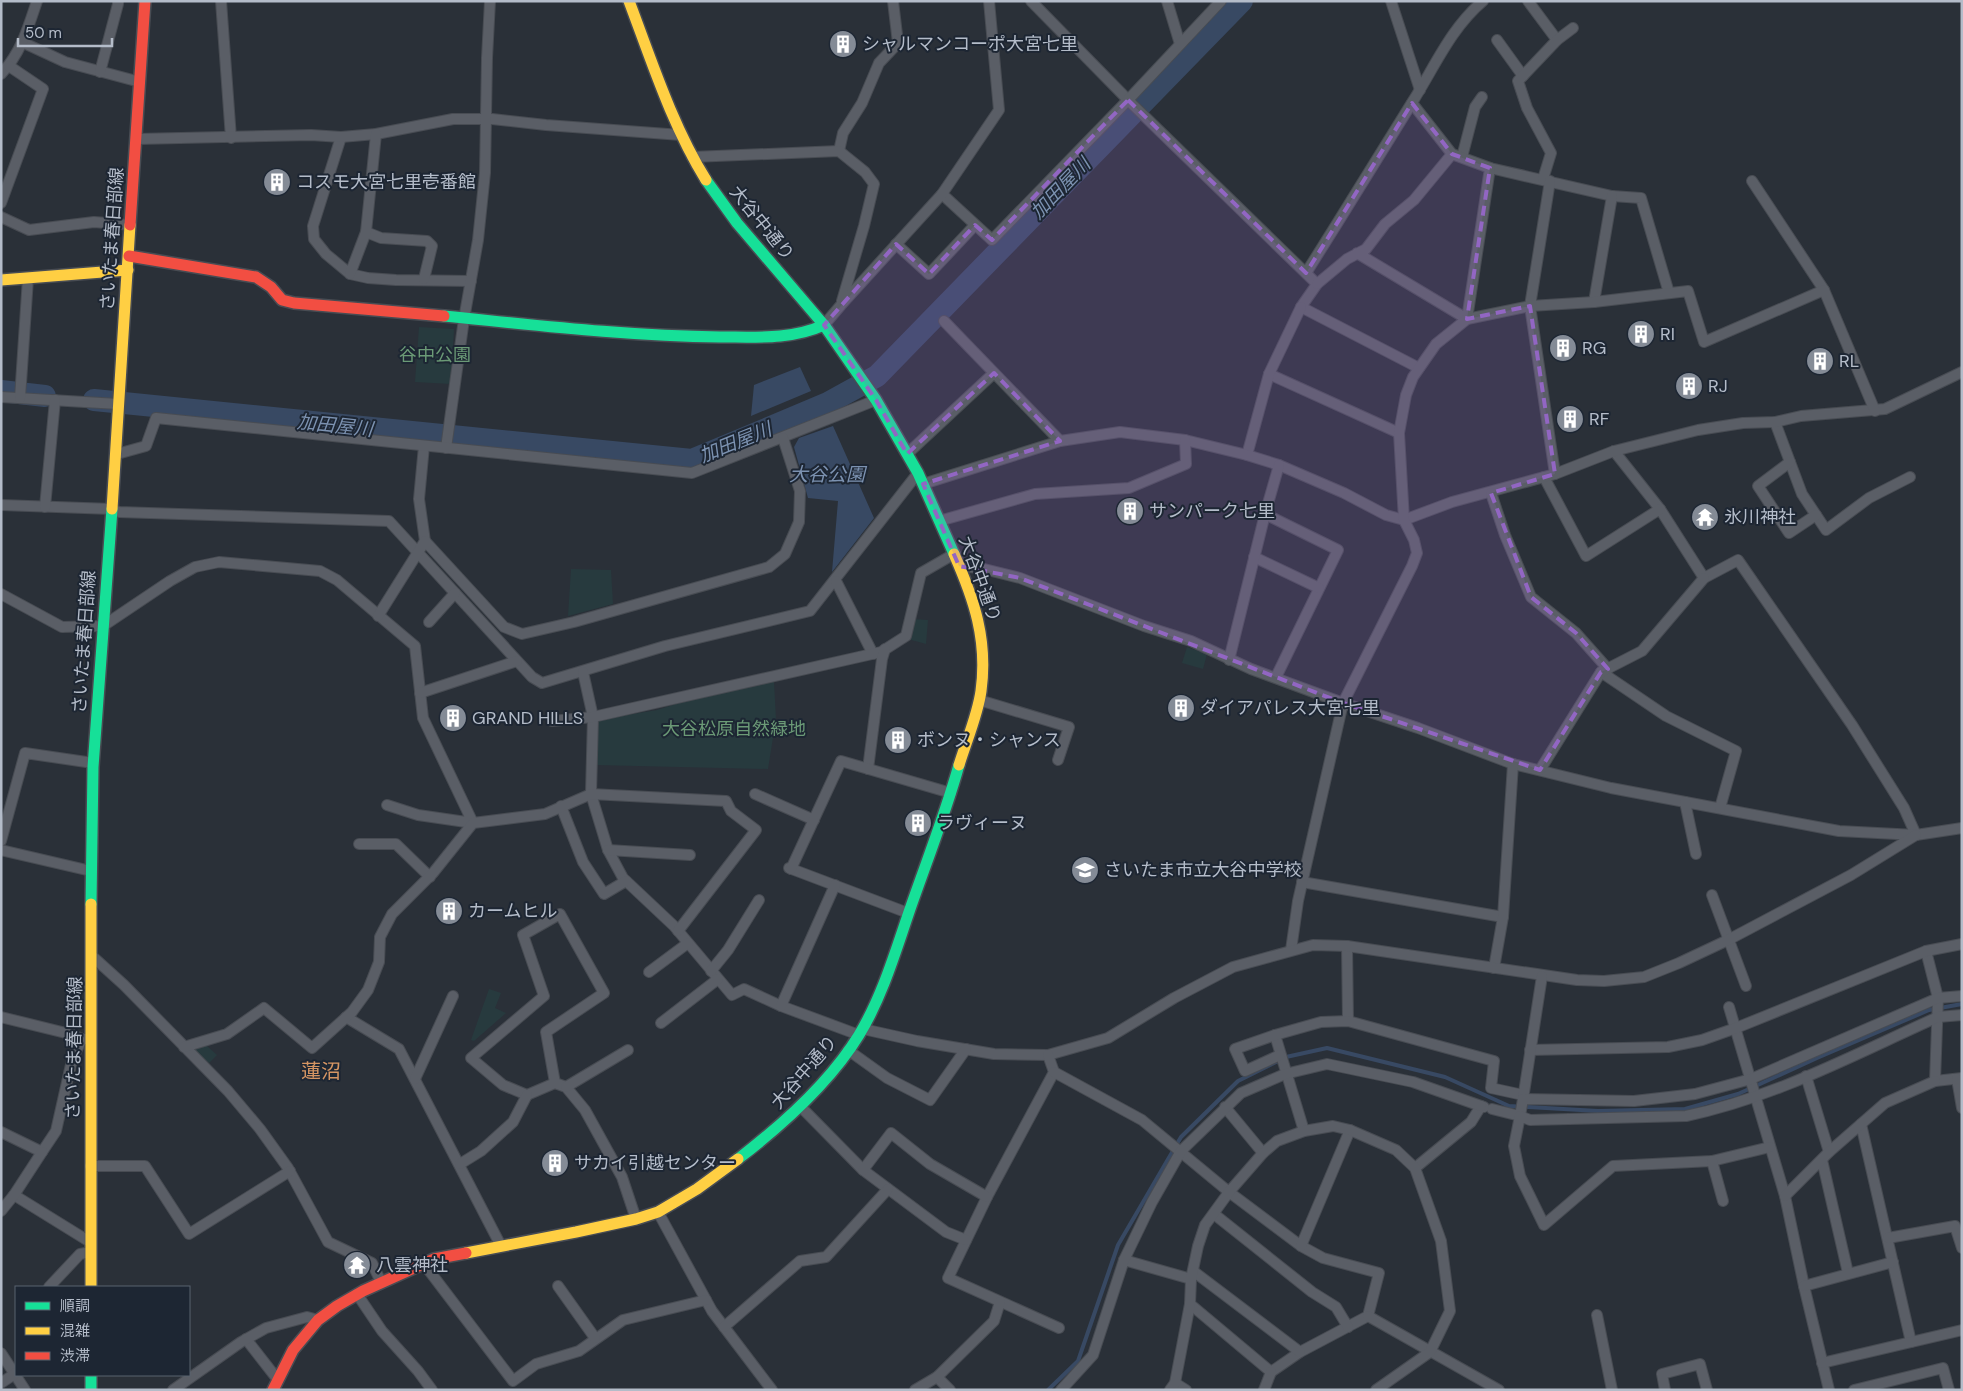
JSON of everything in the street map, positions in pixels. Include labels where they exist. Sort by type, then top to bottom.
[{"type":"street","points":[[1,74],[9,66],[24,43],[37,1]]},
{"type":"street","points":[[100,72],[118,1]]},
{"type":"street","name":"さいたま春日部線","points":[[90,1286],[87,1039],[92,956],[93,763],[116,454],[145,1]]},
{"type":"street","points":[[221,1],[231,138]]},
{"type":"street","points":[[446,448],[464,319],[478,240],[485,173],[490,1]]},
{"type":"street","name":"大谷中通り","points":[[276,1385],[293,1350],[318,1320],[357,1294],[434,1259],[636,1219],[658,1212],[697,1189],[733,1163],[772,1133],[800,1106],[836,1068],[861,1032],[884,984],[952,793],[979,700],[984,652],[981,628],[959,566],[920,479],[876,400],[824,325],[737,223],[712,189],[692,157],[671,112],[629,1]]},
{"type":"street","points":[[839,151],[843,133],[862,103],[879,63],[898,43],[893,1]]},
{"type":"street","points":[[129,256],[256,277],[272,287],[282,300],[294,302],[664,336],[775,337],[809,332],[824,325],[942,194],[998,110],[989,1]]},
{"type":"street","points":[[1031,1],[1134,106],[1317,284]]},
{"type":"street","points":[[1167,1],[1180,44]]},
{"type":"street","points":[[942,194],[992,240],[1134,106],[1180,44],[1221,1]]},
{"type":"street","points":[[1391,1],[1420,90]]},
{"type":"street","points":[[1306,273],[1420,90],[1445,44],[1468,14],[1483,1]]},
{"type":"street","points":[[1528,1],[1557,40]]},
{"type":"street","points":[[1573,28],[1557,40],[1518,81],[1527,108],[1551,153],[1530,306],[1549,476],[1586,556],[1660,509]]},
{"type":"street","points":[[1497,40],[1523,76]]},
{"type":"street","points":[[24,43],[65,62],[140,82]]},
{"type":"street","points":[[1,203],[44,89],[9,66]]},
{"type":"street","points":[[1247,455],[1269,374],[1301,308],[1317,284],[1347,259],[1366,248],[1385,224],[1414,200],[1457,156],[1476,107],[1482,97]]},
{"type":"street","points":[[1412,103],[1457,156],[1490,168],[1612,196],[1641,198],[1669,293]]},
{"type":"street","points":[[136,139],[312,135],[342,137],[376,134],[453,119],[486,119],[681,135]]},
{"type":"street","points":[[350,274],[366,232],[376,134]]},
{"type":"street","points":[[342,137],[313,226],[314,239],[326,254],[350,274],[368,278],[471,281]]},
{"type":"street","points":[[692,157],[839,151],[864,172],[874,184],[864,226],[840,305]]},
{"type":"street","points":[[1467,318],[1490,168]]},
{"type":"street","points":[[1752,181],[1824,290],[1875,411]]},
{"type":"street","points":[[1594,302],[1612,196]]},
{"type":"street","points":[[1,217],[29,230],[94,222],[131,225]]},
{"type":"street","points":[[896,244],[929,274],[976,225]]},
{"type":"street","points":[[366,232],[381,238],[427,241],[432,246],[424,279]]},
{"type":"street","points":[[1357,253],[1467,318]]},
{"type":"street","points":[[1,280],[128,270]]},
{"type":"street","points":[[20,398],[28,278]]},
{"type":"street","points":[[1291,950],[1302,882],[1343,703],[1412,566],[1416,553],[1414,540],[1404,520],[1399,434],[1406,395],[1419,368],[1436,344],[1467,318],[1530,306],[1594,302],[1688,291],[1704,342],[1824,290]]},
{"type":"street","points":[[1301,308],[1419,368]]},
{"type":"street","points":[[944,321],[1060,441]]},
{"type":"street","points":[[1,505],[112,509],[119,512],[389,521],[532,677],[542,683],[665,646],[810,611],[920,479],[1060,441],[1120,432],[1185,440],[1279,465],[1344,493],[1386,515],[1404,520],[1452,502],[1549,476],[1614,450],[1698,430],[1743,423],[1775,422],[1801,416],[1885,409],[1962,372]]},
{"type":"street","points":[[907,454],[994,373]]},
{"type":"street","points":[[1269,374],[1399,434]]},
{"type":"street","points":[[1,397],[118,404]]},
{"type":"street","points":[[45,507],[55,400]]},
{"type":"street","points":[[116,454],[146,446],[156,418],[692,473],[876,400]]},
{"type":"street","points":[[1775,422],[1802,494],[1826,530],[1869,498],[1910,477]]},
{"type":"street","points":[[424,446],[419,499],[425,541],[504,627],[522,634],[574,622],[769,567],[785,554],[799,522],[800,491],[783,438]]},
{"type":"street","points":[[939,521],[1034,494],[1129,488],[1186,464],[1185,440]]},
{"type":"street","points":[[1614,450],[1660,509],[1704,578]]},
{"type":"street","points":[[1790,462],[1758,486],[1790,533],[1816,515]]},
{"type":"street","points":[[1229,660],[1264,514],[1279,465]]},
{"type":"street","points":[[1491,493],[1505,534],[1531,597],[1576,633],[1604,670],[1666,716],[1736,751],[1720,808]]},
{"type":"street","points":[[1264,514],[1338,550],[1276,677]]},
{"type":"street","points":[[378,616],[425,541]]},
{"type":"street","points":[[552,721],[593,718],[873,654],[906,636],[921,573],[954,554]]},
{"type":"street","points":[[1254,557],[1319,588]]},
{"type":"street","points":[[1540,770],[1604,670],[1642,651],[1704,578],[1738,560],[1852,726],[1904,808],[1916,835]]},
{"type":"street","points":[[1,594],[62,627],[103,626],[170,581],[195,567],[219,562],[320,571],[337,580],[415,646],[424,718],[473,822]]},
{"type":"street","points":[[959,566],[980,568],[1020,578],[1144,626],[1191,641],[1229,660],[1343,703],[1418,728],[1514,764],[1611,788],[1839,830],[1916,835],[1962,828]]},
{"type":"street","points":[[836,581],[873,654]]},
{"type":"street","points":[[429,622],[455,593]]},
{"type":"street","points":[[868,769],[882,659],[885,649]]},
{"type":"street","points":[[420,693],[517,661]]},
{"type":"street","points":[[583,672],[593,718],[591,794],[608,850],[626,881],[678,931],[732,995],[744,989],[781,1006],[861,1032],[994,1054],[1048,1056],[1108,1038],[1174,998],[1233,968],[1313,945],[1347,946],[1542,976],[1604,981],[1644,977],[1728,940],[1852,875],[1916,835]]},
{"type":"street","points":[[979,700],[1069,726],[1058,760]]},
{"type":"street","points":[[1,841],[25,753],[93,763]]},
{"type":"street","points":[[908,913],[790,869],[841,761],[952,793]]},
{"type":"street","points":[[1494,968],[1503,917],[1514,764]]},
{"type":"street","points":[[388,805],[418,815],[473,822],[545,814],[591,794],[726,801],[731,811],[756,830],[678,931]]},
{"type":"street","points":[[756,794],[814,820]]},
{"type":"street","points":[[1685,802],[1696,854]]},
{"type":"street","points":[[561,806],[583,862],[604,894],[626,881]]},
{"type":"street","points":[[184,1047],[227,1034],[264,1008],[312,1048],[346,1017],[368,990],[379,962],[380,937],[392,914],[430,877],[473,822]]},
{"type":"street","points":[[359,844],[396,844],[430,877]]},
{"type":"street","points":[[1,850],[91,872]]},
{"type":"street","points":[[608,850],[690,855]]},
{"type":"street","points":[[1302,882],[1503,917]]},
{"type":"street","points":[[781,1006],[835,885]]},
{"type":"street","points":[[1712,895],[1746,986]]},
{"type":"street","points":[[662,1024],[715,975],[759,900]]},
{"type":"street","points":[[527,1096],[503,1085],[471,1058],[544,996],[523,935],[560,914],[604,993],[546,1032],[555,1083]]},
{"type":"street","points":[[649,972],[688,943]]},
{"type":"street","points":[[1530,1050],[1668,1047],[1694,1042],[1736,1028],[1926,951],[1962,944]]},
{"type":"street","points":[[1347,946],[1348,1021]]},
{"type":"street","points":[[1926,951],[1938,1007],[1936,1081]]},
{"type":"street","points":[[92,956],[124,985],[228,1091],[260,1129],[290,1171],[328,1242],[372,1263],[382,1282]]},
{"type":"street","points":[[1542,976],[1514,1146],[1520,1176],[1544,1225],[1612,1166],[1712,1160],[1770,1147]]},
{"type":"street","points":[[415,1079],[453,996]]},
{"type":"street","points":[[1281,1058],[1245,1071],[1235,1049],[1274,1035],[1321,1022],[1348,1021],[1494,1061],[1491,1088],[1522,1105],[1530,1120],[1686,1116],[1962,996]]},
{"type":"street","points":[[1729,1007],[1785,1196],[1829,1390]]},
{"type":"street","points":[[1061,1390],[1093,1355],[1124,1260],[1176,1148],[1241,1093],[1285,1074],[1328,1064],[1413,1082],[1486,1107],[1634,1101],[1753,1087],[1806,1076],[1938,1007],[1962,1015]]},
{"type":"street","points":[[1,1017],[87,1039],[72,1060],[56,1131],[14,1195],[1,1211]]},
{"type":"street","points":[[346,1017],[399,1049],[501,1246]]},
{"type":"street","points":[[1274,1035],[1304,1131]]},
{"type":"street","points":[[848,1050],[887,1078],[930,1100],[966,1049]]},
{"type":"street","points":[[566,1087],[628,1050]]},
{"type":"street","points":[[1048,1056],[1054,1072],[1142,1120],[1229,1192],[1301,1246],[1323,1258],[1379,1274],[1368,1316],[1300,1352],[1270,1372],[1264,1390]]},
{"type":"street","points":[[1054,1072],[987,1197],[948,1278],[1059,1328]]},
{"type":"street","points":[[1806,1076],[1826,1156],[1848,1273]]},
{"type":"street","points":[[1785,1196],[1885,1103],[1936,1081],[1959,1078],[1962,1108]]},
{"type":"street","points":[[460,1164],[481,1152],[513,1122],[527,1096],[555,1083],[566,1087],[585,1110],[622,1177],[636,1219]]},
{"type":"street","points":[[800,1106],[862,1170],[946,1232],[966,1240]]},
{"type":"street","points":[[1225,1107],[1263,1153]]},
{"type":"street","points":[[1416,1168],[1486,1107]]},
{"type":"street","points":[[1861,1124],[1911,1342]]},
{"type":"street","points":[[1186,1390],[1172,1386],[1190,1304],[1192,1275],[1205,1225],[1229,1192],[1276,1140],[1304,1131],[1333,1126],[1350,1130],[1396,1150],[1416,1168],[1441,1240],[1450,1311],[1430,1352],[1376,1390]]},
{"type":"street","points":[[1301,1246],[1350,1130]]},
{"type":"street","points":[[1,1132],[42,1152]]},
{"type":"street","points":[[862,1170],[891,1133],[930,1164],[987,1197]]},
{"type":"street","points":[[1712,1160],[1723,1201]]},
{"type":"street","points":[[90,1166],[145,1166],[189,1234],[290,1171]]},
{"type":"street","points":[[724,1327],[800,1261],[826,1257],[888,1189]]},
{"type":"street","points":[[14,1195],[91,1247],[80,1254],[51,1286]]},
{"type":"street","points":[[658,1212],[706,1300],[772,1390]]},
{"type":"street","points":[[1214,1214],[1312,1292],[1336,1307],[1348,1327]]},
{"type":"street","points":[[1888,1238],[1955,1226],[1962,1248]]},
{"type":"street","points":[[1124,1260],[1192,1275],[1300,1352]]},
{"type":"street","points":[[1804,1286],[1893,1262]]},
{"type":"street","points":[[424,1264],[513,1381],[536,1364],[579,1351],[623,1320],[706,1300]]},
{"type":"street","points":[[558,1286],[595,1338]]},
{"type":"street","points":[[357,1294],[382,1331],[418,1371],[432,1390]]},
{"type":"street","points":[[914,1390],[937,1377],[994,1321],[1000,1302]]},
{"type":"street","points":[[1190,1304],[1270,1372]]},
{"type":"street","points":[[1597,1315],[1612,1390]]},
{"type":"street","points":[[1368,1316],[1499,1390]]},
{"type":"street","points":[[173,1390],[246,1339],[266,1328],[307,1317],[318,1320]]},
{"type":"street","points":[[1822,1363],[1962,1330]]},
{"type":"street","points":[[246,1339],[276,1385]]},
{"type":"street","points":[[1,1353],[15,1373]]},
{"type":"street","points":[[1665,1390],[1662,1374],[1700,1364],[1707,1390]]},
{"type":"street","points":[[1854,1390],[1943,1368],[1949,1390]]},
{"type":"street","points":[[1,1383],[15,1375]]},
{"type":"street","points":[[17,1376],[25,1390]]},
{"type":"street","points":[[91,1376],[91,1390]]},
{"type":"street","points":[[937,1377],[950,1390]]},
{"type":"highlighted area","points":[[1128,100],[1306,273],[1412,103],[1452,154],[1490,168],[1467,319],[1530,306],[1555,474],[1491,493],[1531,597],[1576,633],[1608,669],[1601,672],[1540,770],[1343,703],[1020,578],[959,566],[923,484],[1060,441],[994,373],[907,454],[876,400],[824,325],[896,244],[929,274],[975,225],[992,240]]},
{"type":"green space","name":"谷中公園","points":[[419,327],[454,329],[451,384],[415,382]]},
{"type":"green space","points":[[571,569],[611,570],[613,604],[568,616]]},
{"type":"green space","points":[[913,619],[928,620],[926,644],[908,639]]},
{"type":"green space","points":[[1187,647],[1207,654],[1203,669],[1182,663]]},
{"type":"green space","name":"大谷松原自然緑地","points":[[769,679],[774,682],[776,719],[768,769],[595,765],[596,720],[657,710],[710,693]]},
{"type":"green space","points":[[489,989],[501,993],[495,1008],[506,1013],[474,1041],[471,1040]]},
{"type":"green space","points":[[206,1045],[217,1055],[209,1063],[191,1048]]},
{"type":"water","points":[[800,367],[811,391],[751,416],[754,385]]},
{"type":"water","name":"大谷公園","points":[[833,426],[874,518],[832,572],[838,501],[808,498],[794,447],[799,438]]},
{"type":"waterway","name":"加田屋川","points":[[94,400],[692,460],[828,403],[877,376],[1242,1]]},
{"type":"waterway","name":"加田屋川","points":[[1,391],[45,396]]},
{"type":"waterway","points":[[1048,1390],[1078,1361],[1118,1245],[1181,1137],[1238,1081],[1286,1057],[1327,1048],[1445,1077],[1509,1106],[1598,1111],[1685,1109],[1738,1094],[1929,1010],[1962,1004]]},
{"type":"traffic: fast","points":[[706,180],[737,223],[824,325],[876,400],[918,473],[954,554]]},
{"type":"traffic: fast","points":[[444,316],[581,330],[685,336],[773,337],[799,333],[824,325]]},
{"type":"traffic: fast","points":[[91,904],[93,767],[112,509]]},
{"type":"traffic: fast","points":[[738,1159],[788,1117],[820,1086],[848,1052],[859,1035],[875,1006],[893,959],[942,821],[959,765]]},
{"type":"traffic: fast","points":[[91,1376],[91,1390]]},
{"type":"traffic: slow","points":[[629,1],[673,115],[706,180]]},
{"type":"traffic: slow","points":[[112,509],[130,225]]},
{"type":"traffic: slow","points":[[1,280],[128,270]]},
{"type":"traffic: slow","points":[[954,554],[968,587],[978,620],[983,654],[981,691],[975,718],[959,765]]},
{"type":"traffic: slow","points":[[91,904],[91,1286]]},
{"type":"traffic: slow","points":[[466,1253],[576,1232],[636,1219],[658,1212],[697,1189],[738,1159]]},
{"type":"traffic: jam","points":[[130,225],[145,1]]},
{"type":"traffic: jam","points":[[129,256],[256,277],[271,287],[282,300],[294,303],[444,316]]},
{"type":"traffic: jam","points":[[273,1390],[293,1350],[318,1320],[337,1306],[363,1291],[434,1259],[466,1253]]},
{"type":"place","name":"シャルマンコーポ大宮七里","points":[[843,44]]},
{"type":"place","name":"コスモ大宮七里壱番館","points":[[277,182]]},
{"type":"place","name":"RI","points":[[1641,334]]},
{"type":"place","name":"RG","points":[[1563,348]]},
{"type":"place","name":"RL","points":[[1820,361]]},
{"type":"place","name":"RJ","points":[[1689,386]]},
{"type":"place","name":"RF","points":[[1570,419]]},
{"type":"place","name":"サンパーク七里","points":[[1130,511]]},
{"type":"place","name":"氷川神社","points":[[1705,517]]},
{"type":"place","name":"ダイアパレス大宮七里","points":[[1181,708]]},
{"type":"place","name":"GRAND HILLS","points":[[453,718]]},
{"type":"place","name":"ボンヌ・シャンス","points":[[898,740]]},
{"type":"place","name":"ラヴィーヌ","points":[[918,823]]},
{"type":"place","name":"さいたま市立大谷中学校","points":[[1085,870]]},
{"type":"place","name":"カームヒル","points":[[449,911]]},
{"type":"place","name":"サカイ引越センター","points":[[555,1163]]},
{"type":"place","name":"八雲神社","points":[[357,1265]]},
{"type":"district","name":"蓮沼","points":[[321,1071]]}]
